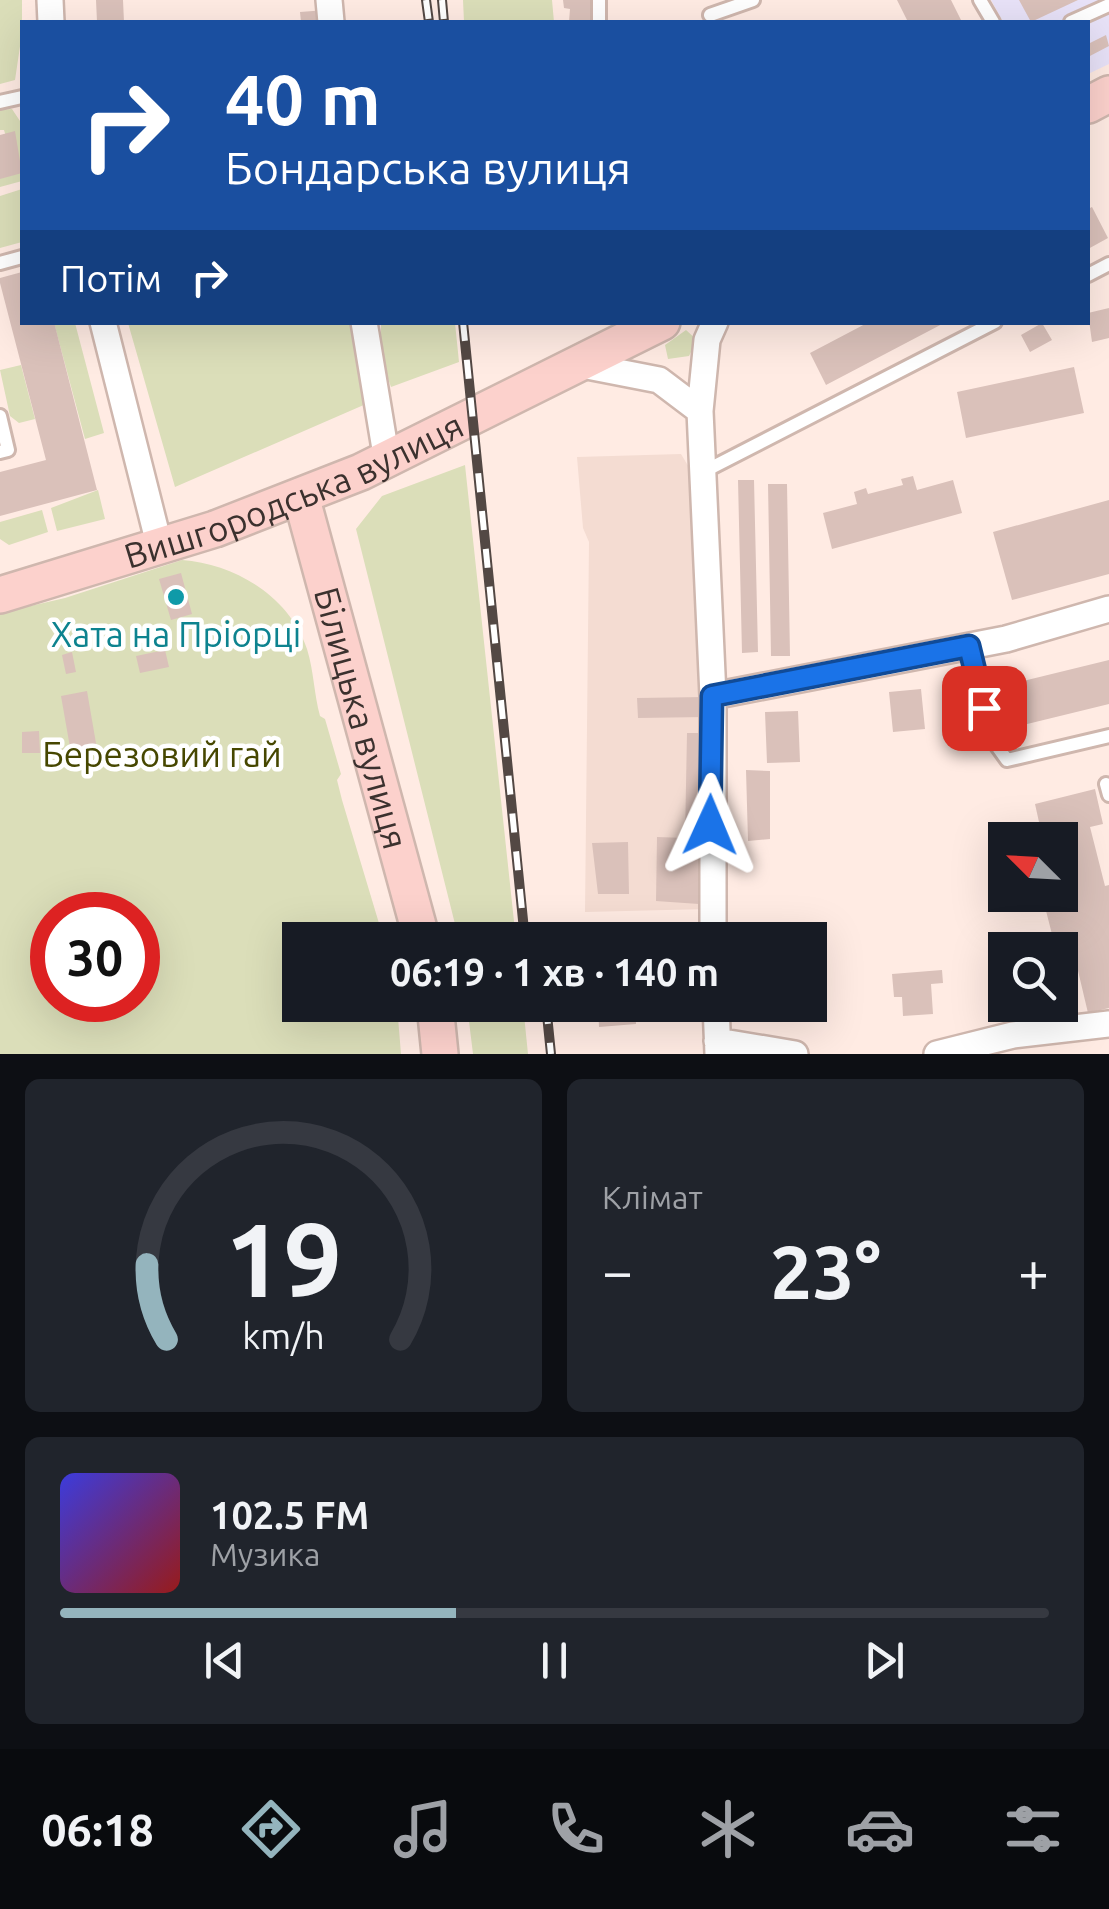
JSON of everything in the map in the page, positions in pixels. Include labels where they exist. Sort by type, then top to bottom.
[{"type":"main road","name":"Вишгородська вулиця","points":[[0,595],[160,548],[387,461],[656,325]]},
{"type":"main road","name":"Білицька вулиця","points":[[301,496],[417,922]]},
{"type":"main road","points":[[436,1022],[440,1054]]},
{"type":"street","points":[[104,325],[160,548]]},
{"type":"street","points":[[364,325],[387,461]]},
{"type":"street","points":[[713,922],[712,696],[700,411],[706,340],[714,325]]},
{"type":"street","points":[[582,365],[658,380],[700,411]]},
{"type":"street","points":[[712,696],[969,646],[1109,609]]},
{"type":"street","points":[[717,1022],[718,1048],[796,1054]]},
{"type":"street","points":[[937,1054],[1014,1035],[1109,1024]]},
{"type":"lane","points":[[710,15],[753,0]]},
{"type":"lane","points":[[1075,20],[1109,5]]},
{"type":"lane","points":[[705,471],[988,325]]},
{"type":"lane","points":[[0,416],[8,450],[0,452]]},
{"type":"lane","points":[[969,646],[992,739],[1007,760],[1109,736]]},
{"type":"shaded area","points":[[991,0],[1109,0],[1109,64],[1090,73],[1090,20],[1002,20]]},
{"type":"shaded area","points":[[681,454],[699,484],[708,909],[585,912],[589,542],[583,528],[577,457]]},
{"type":"green space","points":[[0,0],[22,0],[15,80],[0,84]]},
{"type":"green space","points":[[463,0],[552,0],[554,20],[464,20]]},
{"type":"green space","points":[[12,109],[20,121],[20,182],[0,187],[0,176],[16,171],[4,130],[0,130],[0,110]]},
{"type":"green space","points":[[20,190],[20,243],[0,248],[0,196]]},
{"type":"green space","points":[[55,325],[76,325],[104,433],[85,439]]},
{"type":"green space","points":[[129,325],[356,325],[366,404],[175,487]]},
{"type":"green space","points":[[381,325],[455,325],[459,362],[391,387],[381,358]]},
{"type":"green space","points":[[686,330],[697,340],[689,356],[668,359],[665,345]]},
{"type":"green space","points":[[21,365],[35,419],[19,423],[10,416],[0,370]]},
{"type":"green space","points":[[465,465],[514,922],[454,922],[356,529],[382,496]]},
{"type":"green space","points":[[98,490],[105,519],[57,531],[51,508]]},
{"type":"green space","points":[[42,510],[48,532],[9,545],[0,539],[0,522]]},
{"type":"green space","name":"Березовий гай","points":[[182,560],[240,576],[258,586],[287,613],[307,649],[320,716],[325,719],[341,774],[337,780],[342,800],[379,922],[282,922],[282,1022],[398,1022],[401,1054],[0,1054],[0,613],[65,598]]},
{"type":"green space","points":[[469,1022],[525,1022],[528,1054],[473,1054]]},
{"type":"building","points":[[96,0],[123,0],[124,20],[97,20]]},
{"type":"building","points":[[563,0],[591,0],[591,20],[569,20],[570,9],[564,8]]},
{"type":"building","points":[[897,0],[951,0],[961,20],[907,20]]},
{"type":"building","points":[[1019,0],[1078,0],[1035,20],[1030,20]]},
{"type":"building","points":[[326,10],[327,20],[301,20],[300,12]]},
{"type":"building","points":[[1106,35],[1109,46],[1090,56],[1090,43]]},
{"type":"building","points":[[15,131],[20,174],[0,179],[0,135]]},
{"type":"building","points":[[1090,208],[1108,238],[1090,248]]},
{"type":"building","points":[[20,273],[20,325],[55,325],[97,490],[0,516],[0,472],[46,460],[0,278]]},
{"type":"building","points":[[1109,308],[1109,338],[1092,342],[1090,313]]},
{"type":"building","points":[[863,325],[940,325],[826,385],[810,353]]},
{"type":"building","points":[[1043,325],[1052,340],[1030,352],[1021,335]]},
{"type":"building","points":[[1074,367],[1084,413],[966,438],[957,392]]},
{"type":"building","points":[[913,476],[917,490],[953,480],[962,513],[832,549],[823,513],[857,504],[854,492],[866,488],[868,494],[903,485],[901,479]]},
{"type":"building","points":[[738,480],[754,480],[758,652],[742,653]]},
{"type":"building","points":[[768,484],[787,484],[790,656],[771,656]]},
{"type":"building","points":[[1109,500],[1109,574],[1012,600],[993,532]]},
{"type":"building","name":"Хата на Пріорці","points":[[181,573],[192,614],[171,620],[159,579]]},
{"type":"building","points":[[165,650],[169,667],[140,673],[136,656]]},
{"type":"building","points":[[72,652],[76,672],[66,674],[62,655]]},
{"type":"building","points":[[1109,660],[1109,704],[1003,730],[994,688]]},
{"type":"building","points":[[921,689],[925,729],[893,732],[889,692]]},
{"type":"building","points":[[87,691],[97,749],[71,753],[61,696]]},
{"type":"building","points":[[705,697],[705,717],[638,718],[637,698]]},
{"type":"building","points":[[798,711],[800,762],[767,763],[765,712]]},
{"type":"building","points":[[39,731],[40,753],[22,753],[22,732]]},
{"type":"building","points":[[687,733],[703,733],[699,904],[656,901],[657,837],[685,838]]},
{"type":"building","points":[[746,770],[770,771],[770,839],[748,841]]},
{"type":"building","points":[[1095,789],[1103,824],[1090,827],[1105,886],[1109,885],[1109,1008],[1088,1013],[1078,971],[1078,932],[1051,932],[1046,912],[1078,912],[1078,822],[1039,822],[1035,804]]},
{"type":"building","points":[[628,842],[629,894],[598,894],[592,843]]},
{"type":"building","points":[[942,970],[943,983],[931,984],[933,1014],[903,1016],[902,997],[894,997],[892,974]]},
{"type":"building","points":[[599,1022],[636,1022],[636,1024],[599,1027]]},
{"type":"railway","points":[[426,0],[429,20]]},
{"type":"railway","points":[[442,0],[444,20]]},
{"type":"railway","points":[[463,325],[523,922]]},
{"type":"railway","points":[[548,1022],[551,1054]]},
{"type":"place","name":"Хата на Пріорці","points":[[176,597]]},
{"type":"route","points":[[710,825],[712,696],[969,646],[984,708]]}]
